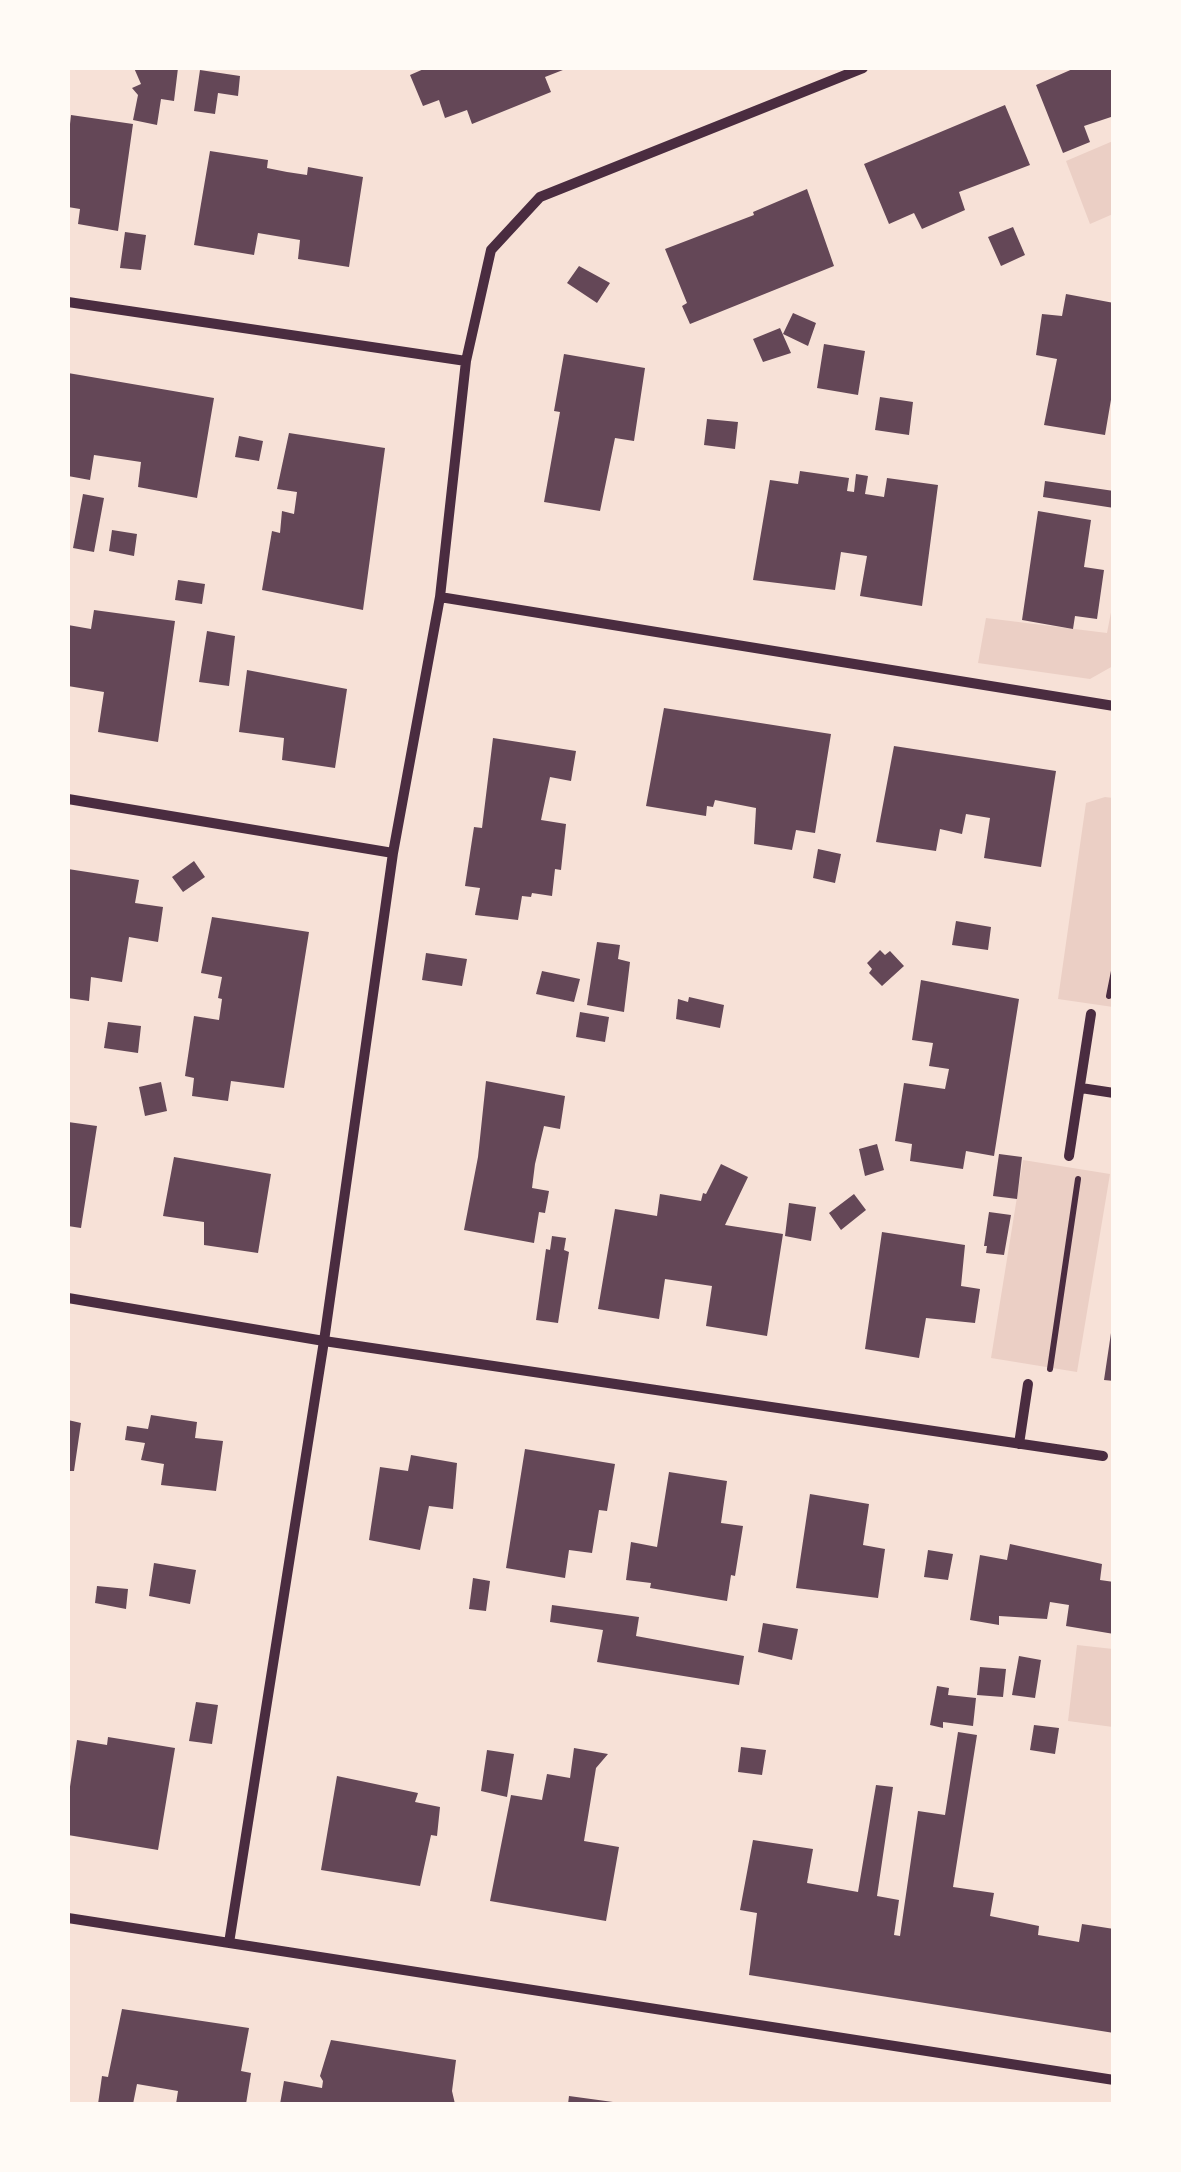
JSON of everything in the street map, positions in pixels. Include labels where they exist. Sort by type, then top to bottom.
[{"type":"street","points":[[229,1942],[324,1341],[393,853],[440,597],[466,361],[491,250],[540,198],[863,68]]},
{"type":"street","points":[[68,302],[466,361]]},
{"type":"street","points":[[440,597],[1114,706]]},
{"type":"street","points":[[68,798],[393,853]]},
{"type":"street","points":[[1070,1156],[1091,1014]]},
{"type":"street","points":[[1081,1088],[1114,1093]]},
{"type":"street","points":[[68,1298],[324,1341],[1104,1456]]},
{"type":"street","points":[[1019,1444],[1028,1384]]},
{"type":"street","points":[[68,1918],[1114,2080]]},
{"type":"path","points":[[1028,1384],[1050,1370],[1079,1174],[1070,1156]]},
{"type":"shaded area","points":[[1113,141],[1113,214],[1090,224],[1066,161]]},
{"type":"shaded area","points":[[1113,602],[1113,666],[1090,679],[978,663],[986,618],[1107,633]]},
{"type":"shaded area","points":[[1113,798],[1113,1007],[1058,999],[1086,803]]},
{"type":"shaded area","points":[[1023,1160],[1110,1174],[1077,1372],[991,1358]]},
{"type":"shaded area","points":[[1077,1645],[1113,1649],[1113,1727],[1068,1721]]},
{"type":"building","points":[[134,68],[178,68],[174,101],[161,99],[157,125],[133,120],[138,95],[132,88],[141,84]]},
{"type":"building","points":[[426,68],[568,68],[545,77],[551,92],[472,124],[467,110],[445,118],[439,100],[423,106],[410,75]]},
{"type":"building","points":[[1075,68],[1114,68],[1114,116],[1084,126],[1090,142],[1063,153],[1036,85]]},
{"type":"building","points":[[200,70],[240,76],[238,96],[218,93],[215,114],[194,111]]},
{"type":"building","points":[[1005,105],[1030,165],[959,192],[965,210],[922,229],[914,213],[889,224],[864,164]]},
{"type":"building","points":[[71,115],[133,124],[118,231],[78,224],[80,209],[68,207]]},
{"type":"building","points":[[210,151],[268,160],[267,168],[287,172],[307,175],[308,167],[363,177],[349,267],[298,259],[300,240],[258,233],[254,255],[194,245]]},
{"type":"building","points":[[807,189],[834,266],[690,324],[682,306],[687,303],[665,249],[754,215],[753,212]]},
{"type":"building","points":[[1013,227],[1025,255],[1001,266],[988,237]]},
{"type":"building","points":[[125,232],[146,235],[141,270],[120,268]]},
{"type":"building","points":[[579,266],[610,283],[597,303],[567,283]]},
{"type":"building","points":[[1066,294],[1114,303],[1114,382],[1105,435],[1044,425],[1057,359],[1036,355],[1042,314],[1062,316]]},
{"type":"building","points":[[793,313],[816,323],[808,346],[783,334]]},
{"type":"building","points":[[780,328],[791,353],[763,362],[753,339]]},
{"type":"building","points":[[824,344],[865,351],[858,395],[817,388]]},
{"type":"building","points":[[564,354],[645,368],[634,441],[615,438],[600,511],[544,502],[560,412],[554,411]]},
{"type":"building","points":[[68,373],[214,398],[197,498],[138,487],[141,462],[94,455],[90,480],[68,476]]},
{"type":"building","points":[[880,397],[913,402],[909,435],[875,430]]},
{"type":"building","points":[[707,419],[738,422],[735,449],[704,445]]},
{"type":"building","points":[[289,433],[385,448],[363,610],[262,590],[272,531],[280,533],[282,511],[294,514],[297,492],[277,489]]},
{"type":"building","points":[[239,436],[263,441],[259,461],[235,457]]},
{"type":"building","points":[[800,471],[849,478],[847,491],[854,492],[856,474],[868,476],[865,494],[884,497],[887,478],[938,485],[922,606],[860,596],[867,556],[841,552],[835,590],[753,580],[770,480],[798,484]]},
{"type":"building","points":[[1045,481],[1114,491],[1114,508],[1043,497]]},
{"type":"building","points":[[83,494],[104,498],[94,552],[73,548]]},
{"type":"building","points":[[1038,511],[1091,520],[1084,567],[1104,570],[1097,619],[1075,616],[1073,629],[1022,620]]},
{"type":"building","points":[[112,530],[137,534],[134,556],[109,551]]},
{"type":"building","points":[[178,580],[205,584],[202,604],[175,600]]},
{"type":"building","points":[[94,610],[175,621],[158,742],[98,732],[104,692],[68,686],[68,625],[91,629]]},
{"type":"building","points":[[207,631],[235,636],[229,686],[199,682]]},
{"type":"building","points":[[247,670],[347,689],[335,768],[282,760],[284,738],[239,732]]},
{"type":"building","points":[[664,708],[831,734],[815,833],[796,830],[792,850],[754,844],[756,808],[715,800],[713,807],[707,806],[706,816],[646,806]]},
{"type":"building","points":[[493,738],[576,751],[571,781],[550,777],[541,820],[566,824],[561,870],[555,869],[552,896],[522,896],[518,920],[475,915],[480,888],[465,886],[474,827],[482,828]]},
{"type":"building","points":[[894,746],[1056,771],[1041,867],[984,858],[990,818],[966,814],[962,834],[940,829],[936,851],[876,842]]},
{"type":"building","points":[[818,849],[841,854],[835,883],[813,878]]},
{"type":"building","points":[[194,861],[205,877],[183,892],[172,877]]},
{"type":"building","points":[[68,869],[139,880],[135,903],[163,907],[158,942],[129,937],[122,982],[91,977],[89,1001],[68,998]]},
{"type":"building","points":[[212,917],[309,932],[284,1088],[231,1081],[228,1101],[192,1096],[194,1078],[185,1076],[194,1016],[219,1020],[222,999],[218,998],[222,977],[201,973]]},
{"type":"building","points":[[956,921],[991,927],[988,950],[952,945]]},
{"type":"building","points":[[597,942],[620,945],[618,959],[630,962],[624,1012],[587,1005]]},
{"type":"building","points":[[880,950],[885,955],[890,951],[904,966],[882,986],[869,973],[872,969],[867,963]]},
{"type":"building","points":[[426,953],[467,959],[462,986],[422,980]]},
{"type":"building","points":[[542,971],[580,979],[574,1002],[536,994]]},
{"type":"building","points":[[921,980],[1019,999],[994,1156],[966,1151],[963,1169],[910,1161],[912,1144],[895,1141],[904,1083],[945,1089],[949,1069],[929,1066],[933,1043],[912,1040]]},
{"type":"building","points":[[689,997],[724,1005],[720,1028],[676,1019],[678,999],[688,1002]]},
{"type":"building","points":[[580,1012],[609,1017],[605,1042],[576,1037]]},
{"type":"building","points":[[108,1022],[141,1026],[138,1053],[104,1048]]},
{"type":"building","points":[[486,1081],[565,1096],[560,1129],[544,1126],[535,1164],[532,1188],[549,1191],[545,1213],[539,1212],[534,1243],[464,1230],[478,1157]]},
{"type":"building","points":[[161,1082],[167,1111],[145,1116],[139,1087]]},
{"type":"building","points":[[68,1122],[97,1126],[81,1228],[68,1226]]},
{"type":"building","points":[[877,1144],[884,1170],[865,1176],[859,1149]]},
{"type":"building","points":[[999,1154],[1022,1157],[1017,1199],[993,1196]]},
{"type":"building","points":[[174,1157],[271,1174],[258,1253],[204,1245],[204,1222],[163,1216]]},
{"type":"building","points":[[721,1164],[748,1177],[725,1225],[783,1234],[767,1336],[706,1326],[712,1286],[665,1279],[659,1319],[598,1309],[615,1209],[657,1216],[660,1194],[701,1201]]},
{"type":"building","points":[[854,1194],[866,1210],[841,1230],[829,1213]]},
{"type":"building","points":[[789,1203],[816,1207],[811,1241],[785,1236]]},
{"type":"building","points":[[989,1212],[1011,1215],[1004,1255],[986,1253]]},
{"type":"building","points":[[882,1232],[965,1245],[961,1286],[980,1289],[975,1323],[926,1318],[919,1358],[865,1349]]},
{"type":"building","points":[[552,1236],[566,1238],[564,1250],[569,1252],[558,1323],[536,1320],[546,1249],[550,1250]]},
{"type":"building","points":[[1114,1333],[1114,1381],[1104,1380]]},
{"type":"building","points":[[151,1415],[197,1422],[195,1438],[223,1441],[216,1491],[161,1485],[164,1464],[141,1460],[145,1443],[125,1440],[127,1426],[148,1429]]},
{"type":"building","points":[[68,1420],[81,1423],[74,1471],[68,1471]]},
{"type":"building","points":[[525,1449],[615,1464],[607,1511],[599,1510],[592,1553],[569,1550],[565,1578],[506,1568]]},
{"type":"building","points":[[411,1455],[457,1463],[453,1509],[429,1506],[420,1550],[369,1540],[380,1467],[408,1471]]},
{"type":"building","points":[[669,1472],[727,1481],[721,1523],[743,1526],[727,1601],[626,1580],[631,1542],[657,1547]]},
{"type":"building","points":[[810,1494],[869,1504],[863,1545],[885,1549],[878,1598],[796,1588]]},
{"type":"building","points":[[1010,1544],[1102,1564],[1100,1580],[1114,1582],[1114,1634],[1066,1626],[1069,1605],[1050,1602],[1047,1619],[999,1616],[999,1625],[970,1620],[980,1555],[1007,1560]]},
{"type":"building","points":[[928,1550],[953,1554],[948,1580],[924,1577]]},
{"type":"building","points":[[154,1563],[196,1570],[190,1604],[149,1596]]},
{"type":"building","points":[[473,1578],[490,1581],[486,1611],[469,1609]]},
{"type":"building","points":[[97,1586],[128,1589],[126,1609],[95,1603]]},
{"type":"building","points":[[552,1605],[639,1617],[636,1636],[744,1656],[739,1685],[597,1662],[603,1630],[550,1622]]},
{"type":"building","points":[[763,1623],[798,1629],[792,1660],[758,1652]]},
{"type":"building","points":[[1019,1656],[1041,1660],[1035,1698],[1012,1695]]},
{"type":"building","points":[[980,1667],[1006,1669],[1003,1697],[977,1695]]},
{"type":"building","points":[[937,1686],[949,1688],[948,1695],[976,1698],[973,1726],[943,1722],[943,1728],[930,1725]]},
{"type":"building","points":[[196,1702],[218,1705],[212,1744],[189,1741]]},
{"type":"building","points":[[1034,1725],[1059,1728],[1055,1754],[1030,1750]]},
{"type":"building","points":[[958,1732],[977,1735],[953,1887],[994,1893],[990,1916],[1039,1926],[1038,1935],[1079,1942],[1082,1924],[1114,1929],[1114,2033],[749,1975],[757,1913],[740,1910],[753,1840],[813,1849],[807,1883],[858,1892],[876,1785],[893,1787],[877,1896],[899,1900],[894,1935],[900,1936],[918,1811],[945,1815]]},
{"type":"building","points":[[108,1737],[175,1748],[158,1850],[68,1835],[68,1800],[77,1740],[107,1745]]},
{"type":"building","points":[[741,1747],[766,1750],[762,1775],[738,1772]]},
{"type":"building","points":[[574,1748],[608,1754],[596,1768],[584,1841],[619,1847],[606,1921],[490,1901],[511,1795],[542,1800],[547,1774],[570,1778]]},
{"type":"building","points":[[487,1750],[514,1754],[507,1797],[481,1791]]},
{"type":"building","points":[[337,1776],[418,1793],[415,1802],[440,1807],[437,1836],[431,1835],[420,1886],[321,1870]]},
{"type":"building","points":[[122,2009],[249,2028],[241,2071],[251,2073],[246,2104],[176,2104],[178,2091],[137,2084],[133,2104],[98,2104],[102,2076],[108,2077]]},
{"type":"building","points":[[331,2040],[456,2060],[452,2091],[455,2104],[280,2104],[284,2081],[322,2088],[320,2076]]},
{"type":"building","points":[[569,2096],[613,2102],[613,2104],[568,2104]]}]
